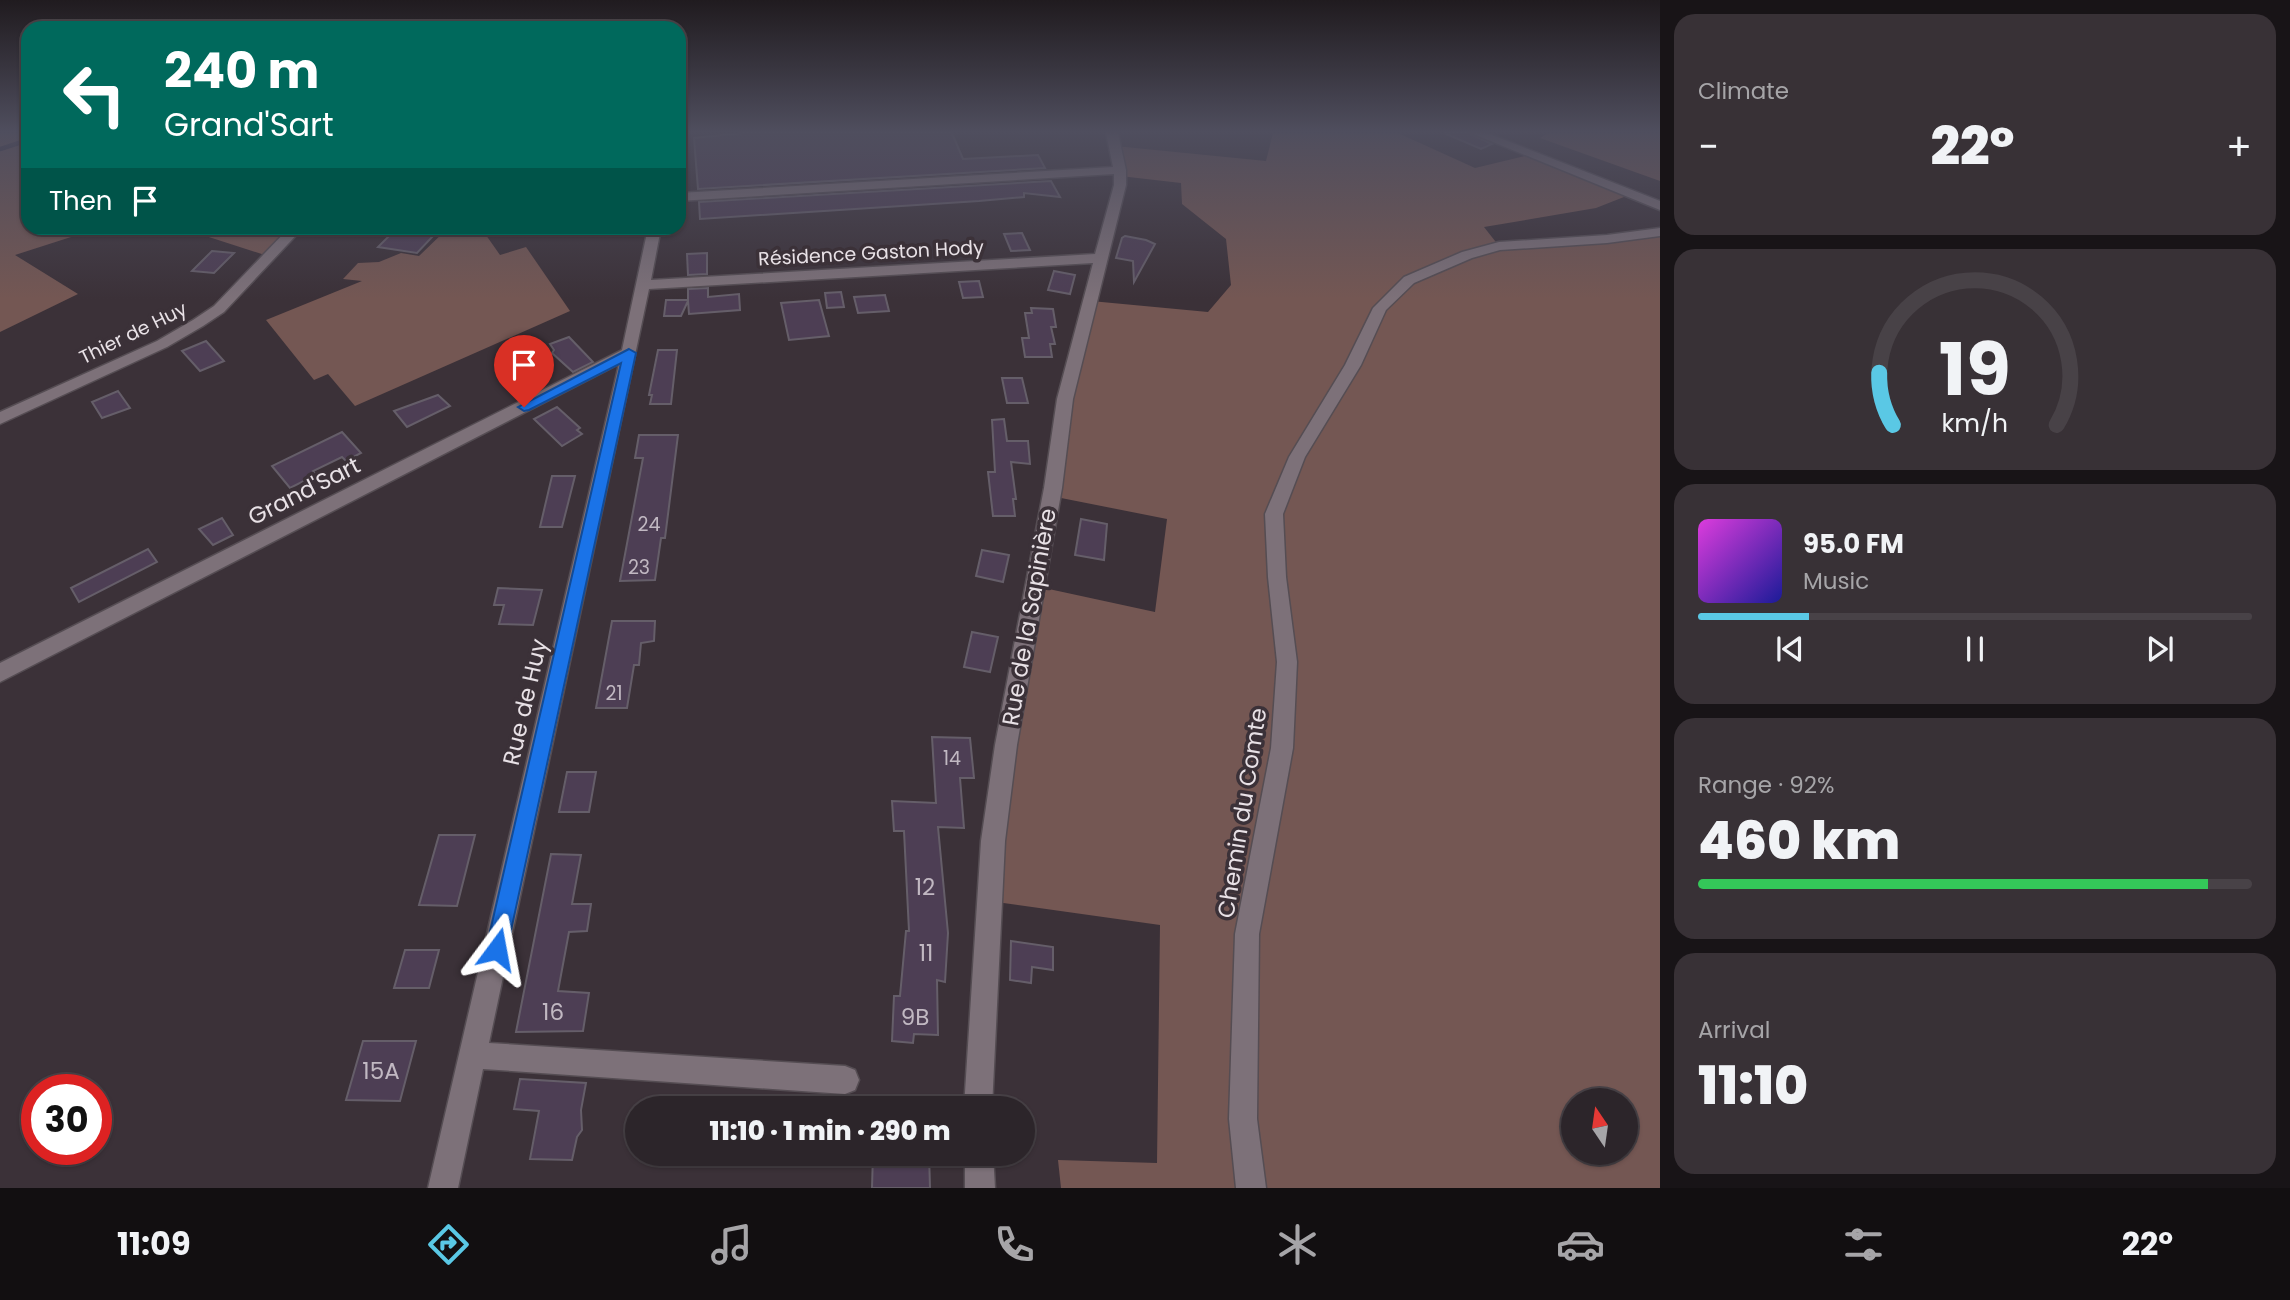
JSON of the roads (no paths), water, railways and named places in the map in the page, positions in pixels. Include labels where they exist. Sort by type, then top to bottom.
[{"type":"street","points":[[686,197],[819,188]]},
{"type":"street","name":"Rue de la Sapinière","points":[[979,1096],[993,841],[1006,744],[1051,496],[1065,399],[1119,188]]},
{"type":"street","points":[[1616,188],[1660,206]]},
{"type":"street","name":"Chemin du Comte","points":[[1251,1188],[1243,1119],[1247,934],[1282,748],[1287,662],[1277,577],[1274,514],[1297,457],[1353,365],[1380,308],[1409,281],[1466,255],[1499,246],[1607,239],[1660,232]]},
{"type":"street","name":"Thier de Huy","points":[[0,419],[162,344],[198,323],[219,309],[289,235]]},
{"type":"street","name":"Rue de Huy","points":[[443,1188],[629,353],[653,235]]},
{"type":"street","name":"Résidence Gaston Hody","points":[[643,285],[1102,258]]},
{"type":"street","name":"Grand'Sart","points":[[0,673],[629,353]]},
{"type":"street","points":[[473,1055],[845,1080]]},
{"type":"street","points":[[979,1166],[980,1188]]}]
